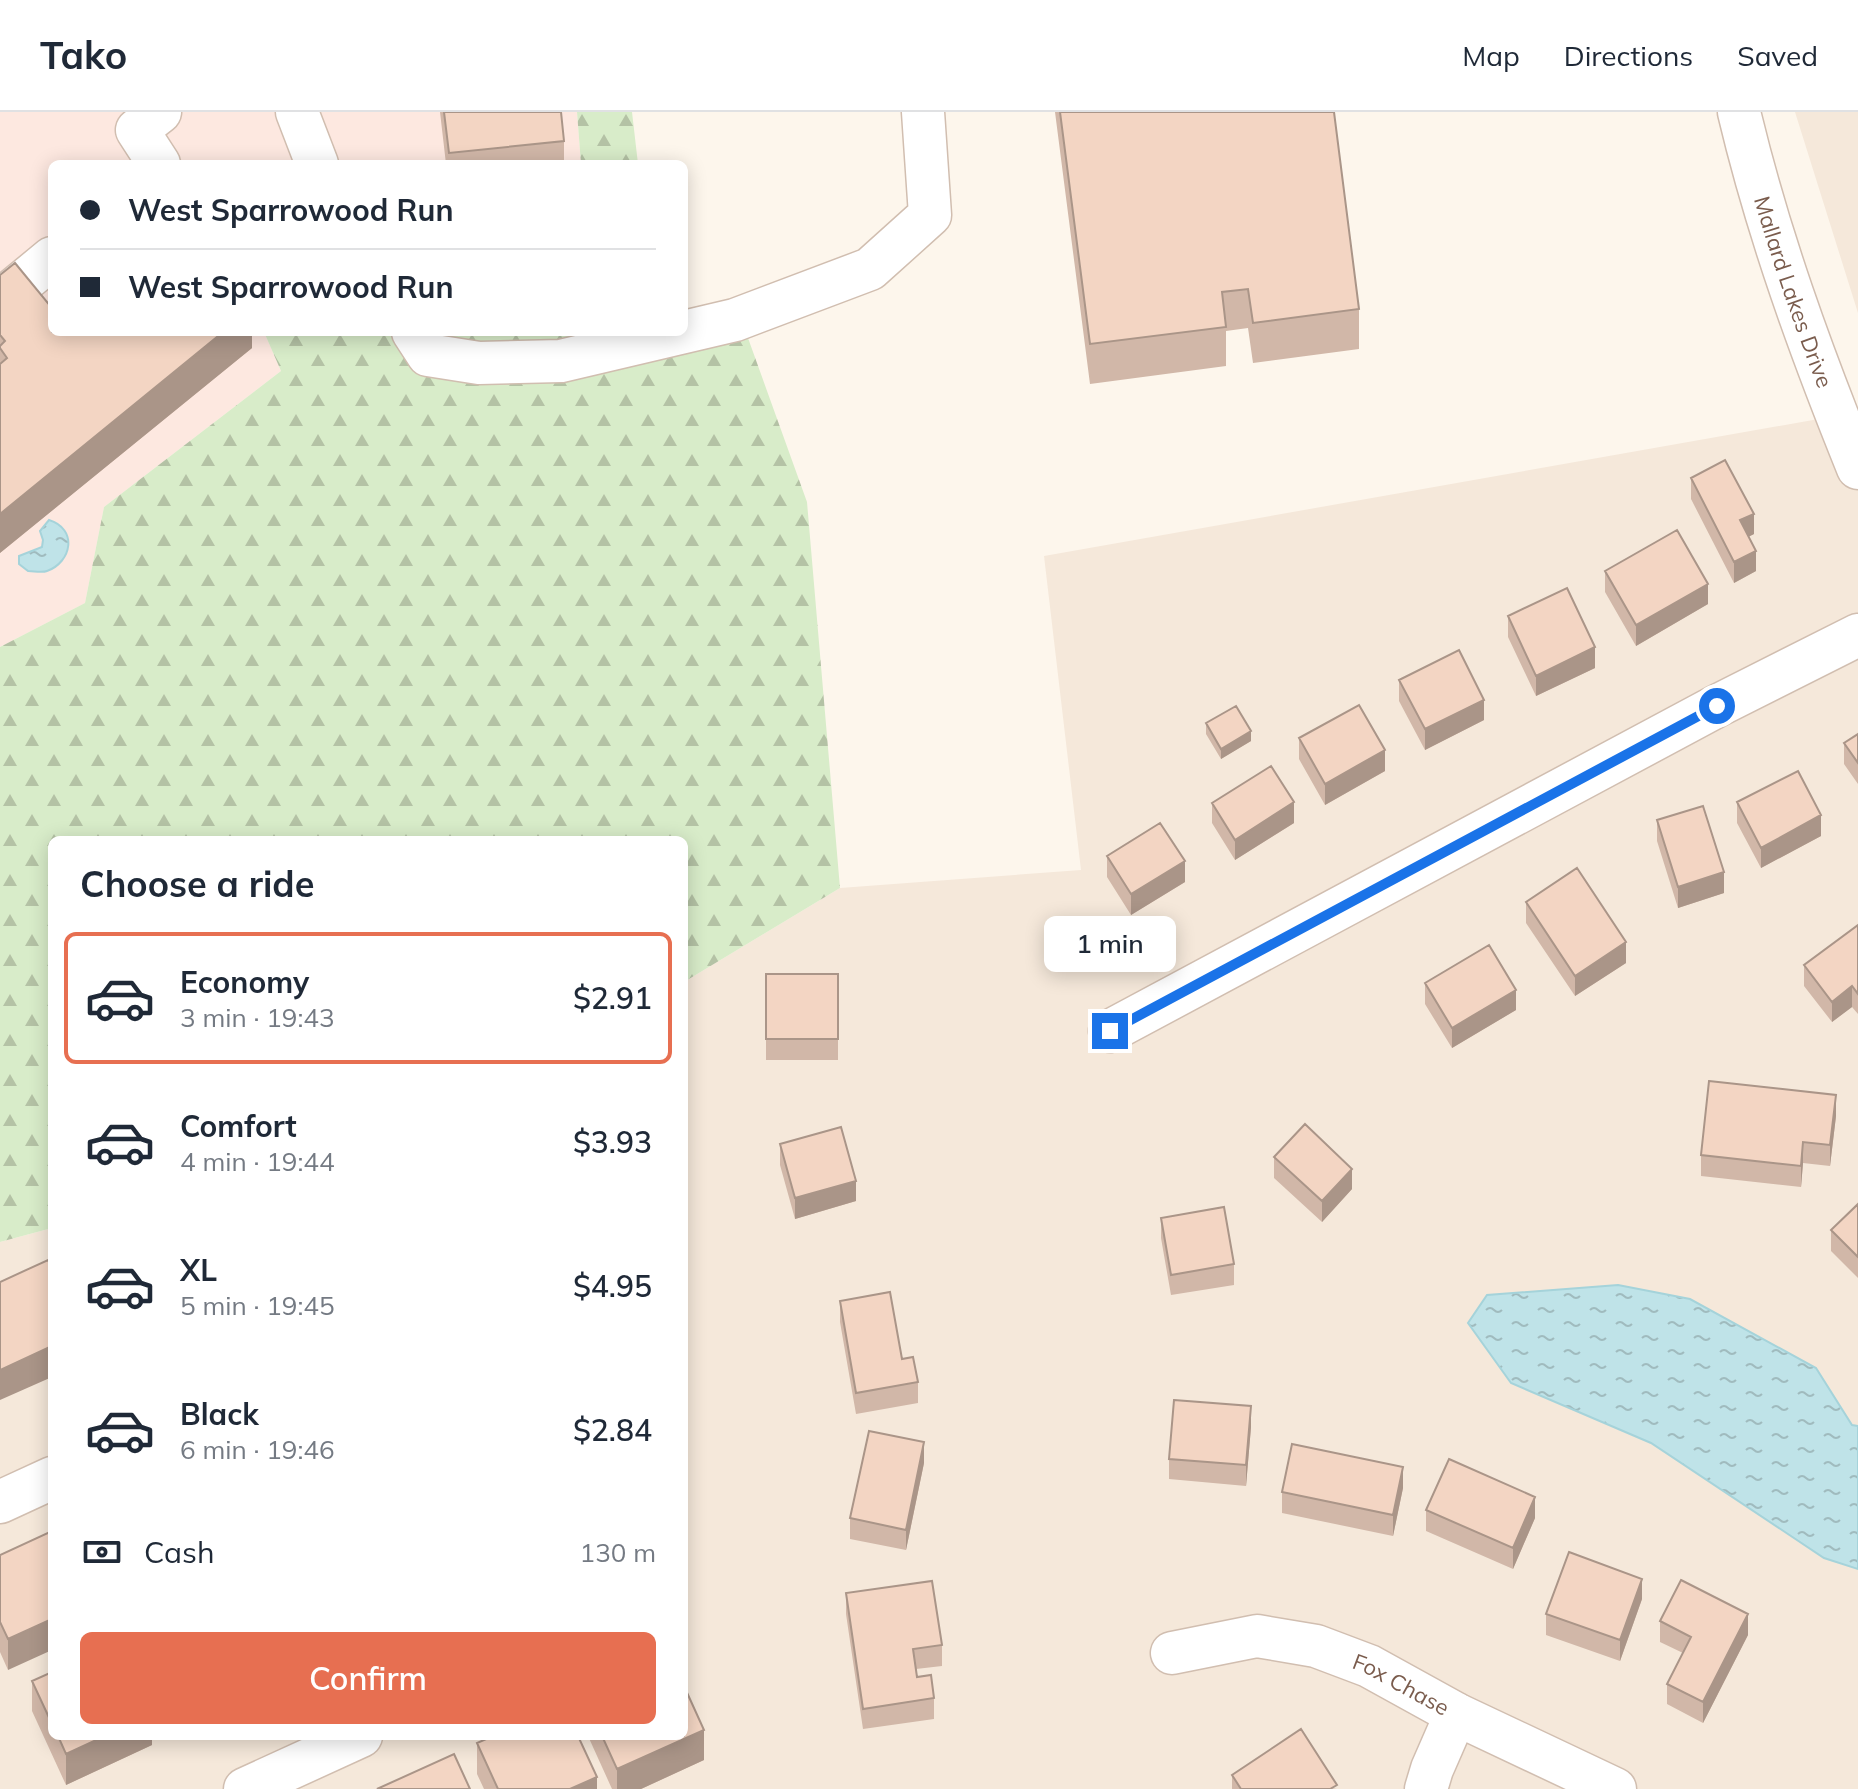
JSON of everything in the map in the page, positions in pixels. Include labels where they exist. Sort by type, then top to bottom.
[{"type":"street","points":[[156,160],[137,130],[160,112]]},
{"type":"street","points":[[297,112],[315,160]]},
{"type":"street","points":[[688,331],[735,320],[870,269],[930,215],[923,112]]},
{"type":"street","name":"Mallard Lakes Drive","points":[[1739,112],[1798,312],[1858,468]]},
{"type":"street","points":[[16,312],[42,266]]},
{"type":"street","points":[[416,336],[428,355],[479,363],[561,361],[667,336]]},
{"type":"street","points":[[1110,1031],[1717,706],[1858,635]]},
{"type":"street","points":[[0,1502],[48,1480]]},
{"type":"street","name":"Fox Chase","points":[[1172,1653],[1257,1636],[1316,1646],[1369,1666],[1456,1714],[1615,1789]]},
{"type":"street","points":[[1426,1789],[1456,1714]]},
{"type":"street","points":[[245,1789],[352,1740]]},
{"type":"shaded area","points":[[0,112],[577,112],[581,160],[48,160],[48,336],[266,336],[281,371],[104,507],[85,603],[0,647]]},
{"type":"shaded area","points":[[1795,112],[1858,112],[1858,313]]},
{"type":"shaded area","points":[[1858,412],[1858,1789],[0,1789],[0,1242],[48,1229],[48,1740],[688,1740],[688,980],[840,888],[1081,870],[1044,556]]},
{"type":"green space","points":[[577,112],[632,112],[638,160],[581,160]]},
{"type":"green space","points":[[688,324],[748,338],[807,502],[840,888],[688,980],[688,836],[48,836],[48,1229],[0,1242],[0,647],[85,603],[104,507],[281,371],[266,336],[688,336]]},
{"type":"water","points":[[49,520],[64,530],[68,538],[66,553],[55,567],[47,571],[28,571],[19,564],[19,556],[42,547],[40,531]]},
{"type":"water","points":[[1618,1285],[1690,1299],[1816,1368],[1852,1425],[1858,1426],[1858,1569],[1824,1558],[1651,1443],[1511,1383],[1468,1323],[1487,1295]]},
{"type":"building","points":[[444,112],[561,112],[564,141],[449,153]]},
{"type":"building","points":[[1060,112],[1334,112],[1359,309],[1253,323],[1248,289],[1222,292],[1226,327],[1090,344]]},
{"type":"building","points":[[15,263],[48,303],[48,336],[218,336],[0,514],[0,364],[7,358],[0,348],[5,341],[0,335],[0,275]]},
{"type":"building","points":[[1725,460],[1754,514],[1740,520],[1756,551],[1734,562],[1691,478]]},
{"type":"building","points":[[1677,530],[1708,584],[1636,625],[1605,571]]},
{"type":"building","points":[[1567,588],[1595,647],[1536,676],[1508,616]]},
{"type":"building","points":[[1459,650],[1484,700],[1425,729],[1399,680]]},
{"type":"building","points":[[1359,705],[1385,750],[1325,784],[1299,738]]},
{"type":"building","points":[[1236,706],[1251,731],[1221,749],[1206,723]]},
{"type":"building","points":[[1858,734],[1858,763],[1844,743]]},
{"type":"building","points":[[1271,766],[1294,802],[1235,840],[1212,803]]},
{"type":"building","points":[[1798,771],[1821,815],[1761,848],[1737,802]]},
{"type":"building","points":[[1703,806],[1724,872],[1678,887],[1657,820]]},
{"type":"building","points":[[1160,823],[1185,861],[1131,894],[1107,856]]},
{"type":"building","points":[[1577,868],[1626,942],[1575,976],[1526,902]]},
{"type":"building","points":[[1858,925],[1858,994],[1852,986],[1832,1002],[1804,965]]},
{"type":"building","points":[[1489,945],[1516,990],[1452,1028],[1425,983]]},
{"type":"building","points":[[766,974],[838,974],[838,1039],[766,1039]]},
{"type":"building","points":[[1709,1081],[1836,1095],[1830,1145],[1803,1142],[1801,1166],[1701,1155]]},
{"type":"building","points":[[1305,1124],[1352,1169],[1322,1201],[1274,1157]]},
{"type":"building","points":[[841,1127],[856,1181],[795,1198],[780,1144]]},
{"type":"building","points":[[1858,1204],[1858,1257],[1831,1230]]},
{"type":"building","points":[[1224,1207],[1234,1264],[1171,1275],[1161,1218]]},
{"type":"building","points":[[48,1260],[48,1348],[0,1370],[0,1282]]},
{"type":"building","points":[[890,1292],[902,1359],[913,1357],[918,1382],[856,1393],[840,1301]]},
{"type":"building","points":[[1174,1400],[1251,1406],[1246,1465],[1169,1459]]},
{"type":"building","points":[[869,1431],[924,1442],[906,1530],[850,1518]]},
{"type":"building","points":[[1292,1444],[1403,1467],[1393,1515],[1282,1492]]},
{"type":"building","points":[[1449,1459],[1535,1497],[1513,1548],[1426,1510]]},
{"type":"building","points":[[48,1533],[48,1621],[8,1639],[0,1622],[0,1555]]},
{"type":"building","points":[[1569,1552],[1642,1579],[1620,1640],[1546,1614]]},
{"type":"building","points":[[1681,1580],[1748,1614],[1703,1702],[1667,1684],[1691,1637],[1660,1621]]},
{"type":"building","points":[[932,1581],[942,1645],[913,1649],[917,1677],[931,1675],[934,1698],[863,1709],[846,1593]]},
{"type":"building","points":[[48,1674],[48,1715],[32,1681]]},
{"type":"building","points":[[688,1695],[704,1730],[688,1737]]},
{"type":"building","points":[[1301,1729],[1337,1785],[1330,1789],[1241,1789],[1232,1775]]},
{"type":"building","points":[[60,1740],[96,1740],[66,1754]]},
{"type":"building","points":[[484,1740],[580,1740],[597,1777],[570,1789],[498,1789],[477,1743]]},
{"type":"building","points":[[604,1740],[682,1740],[617,1769]]},
{"type":"building","points":[[454,1754],[470,1789],[377,1789]]},
{"type":"route","points":[[1110,1031],[1717,706]]}]
